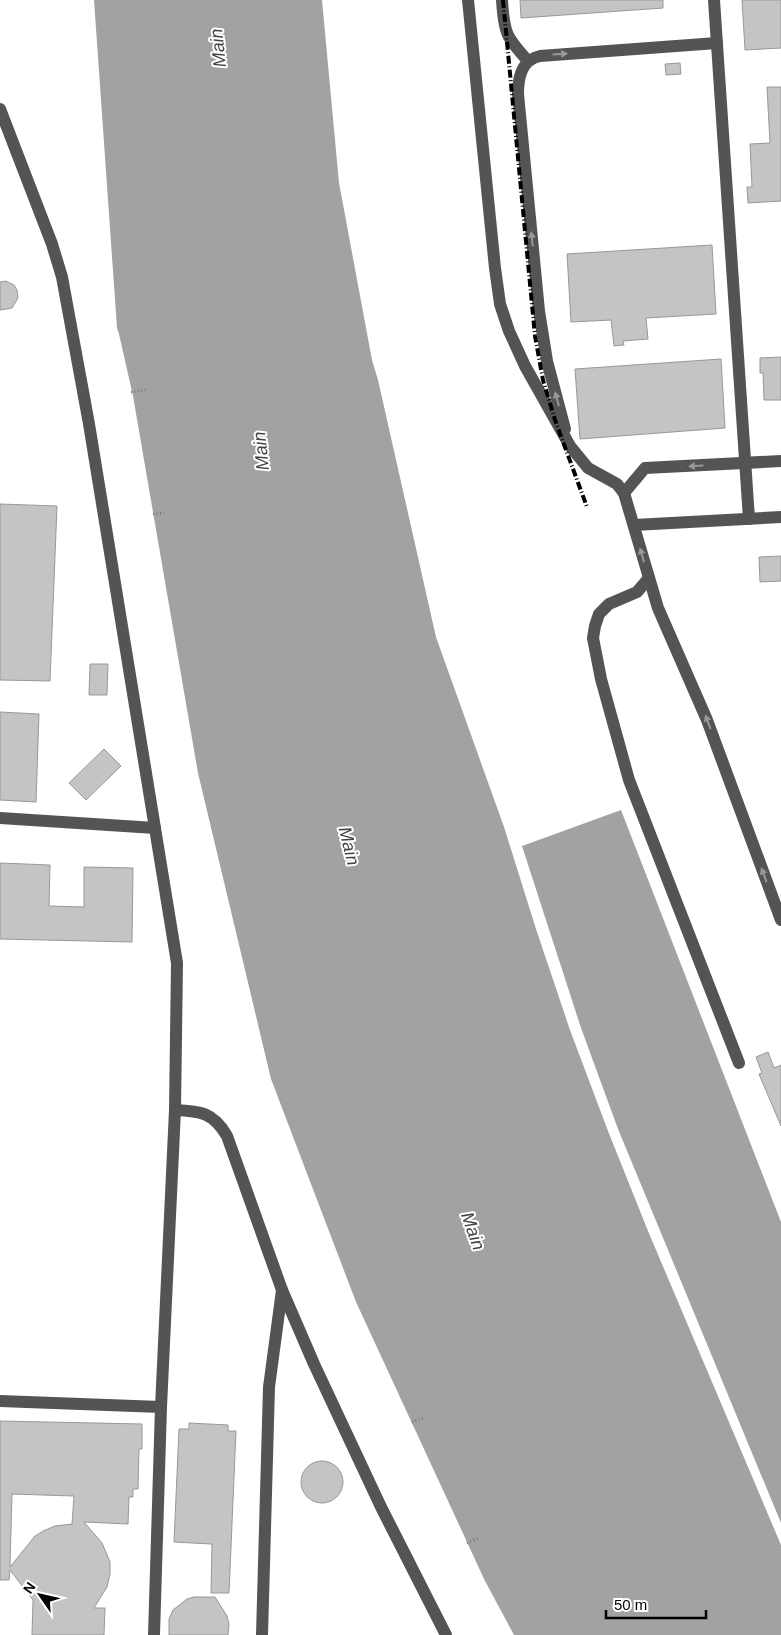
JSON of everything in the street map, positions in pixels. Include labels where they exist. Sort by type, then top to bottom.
[{"type":"street","points":[[468,0],[495,268],[500,304],[509,331],[525,366],[570,446],[588,468],[617,484],[624,493],[658,608],[707,720],[781,920]]},
{"type":"street","points":[[502,0],[504,24],[508,36],[528,61]]},
{"type":"street","points":[[714,0],[749,518]]},
{"type":"street","points":[[570,446],[547,361],[539,311],[518,94],[521,70],[533,57],[540,56],[717,43]]},
{"type":"street","points":[[0,110],[52,244],[62,277],[89,424],[177,963],[175,1110],[161,1407],[154,1635]]},
{"type":"street","points":[[624,493],[645,468],[781,461]]},
{"type":"street","points":[[634,525],[781,517]]},
{"type":"street","points":[[649,578],[646,584],[637,592],[609,604],[599,614],[593,638],[629,780],[739,1063]]},
{"type":"street","points":[[0,818],[155,828]]},
{"type":"street","points":[[175,1110],[200,1112],[221,1126],[227,1136],[282,1290],[314,1364],[381,1508],[446,1635]]},
{"type":"street","points":[[262,1635],[269,1387],[282,1290]]},
{"type":"street","points":[[0,1400],[161,1407]]},
{"type":"path","points":[[131,392],[146,390]]},
{"type":"path","points":[[153,514],[164,512]]},
{"type":"path","points":[[412,1422],[423,1418]]},
{"type":"path","points":[[467,1543],[479,1538]]},
{"type":"water","name":"Main","points":[[94,0],[322,0],[339,183],[372,360],[436,637],[504,827],[570,1030],[608,1131],[648,1231],[781,1545],[781,1635],[514,1635],[485,1581],[356,1302],[271,1079],[198,773],[133,396],[117,328]]},
{"type":"water","points":[[621,810],[781,1222],[781,1523],[618,1129],[581,1028],[522,846]]},
{"type":"building","points":[[520,0],[663,0],[663,8],[521,18]]},
{"type":"building","points":[[742,0],[781,0],[781,48],[745,50]]},
{"type":"building","points":[[680,63],[681,74],[666,75],[665,64]]},
{"type":"building","points":[[767,87],[781,87],[781,201],[748,203],[747,187],[752,187],[750,144],[770,143]]},
{"type":"building","points":[[712,245],[716,314],[646,318],[648,339],[623,341],[624,345],[614,346],[611,320],[571,322],[567,254]]},
{"type":"building","points":[[6,281],[14,285],[18,298],[12,308],[0,310],[0,282]]},
{"type":"building","points":[[781,357],[781,400],[764,400],[763,373],[760,373],[760,358]]},
{"type":"building","points":[[721,359],[725,428],[580,439],[575,369]]},
{"type":"building","points":[[0,504],[57,506],[50,681],[0,680]]},
{"type":"building","points":[[781,556],[781,581],[760,582],[759,557]]},
{"type":"building","points":[[90,664],[108,664],[107,695],[89,695]]},
{"type":"building","points":[[0,712],[39,714],[36,802],[0,800]]},
{"type":"building","points":[[104,749],[121,766],[86,800],[69,783]]},
{"type":"building","points":[[0,863],[50,865],[49,906],[84,907],[84,867],[133,868],[132,942],[0,939]]},
{"type":"building","points":[[768,1052],[774,1068],[781,1065],[781,1126],[759,1074],[762,1073],[756,1057]]},
{"type":"building","points":[[0,1421],[142,1424],[142,1449],[139,1449],[138,1489],[133,1489],[133,1497],[129,1497],[128,1524],[84,1522],[102,1543],[110,1562],[107,1587],[94,1608],[105,1608],[104,1635],[32,1635],[33,1600],[10,1570],[9,1580],[0,1580]],"holes":[[[12,1494],[74,1496],[72,1524],[55,1526],[35,1536],[10,1567]]]},
{"type":"building","points":[[189,1423],[228,1425],[228,1431],[236,1431],[229,1593],[211,1593],[212,1544],[174,1542],[179,1429],[189,1429]]},
{"type":"building","points":[[322,1461],[337,1467],[343,1482],[337,1497],[322,1503],[307,1497],[301,1482],[307,1467]]},
{"type":"building","points":[[215,1597],[227,1616],[229,1624],[228,1635],[169,1635],[169,1619],[173,1610],[187,1599]]},
{"type":"railway","points":[[503,0],[535,336],[543,380],[555,420],[587,507]]}]
